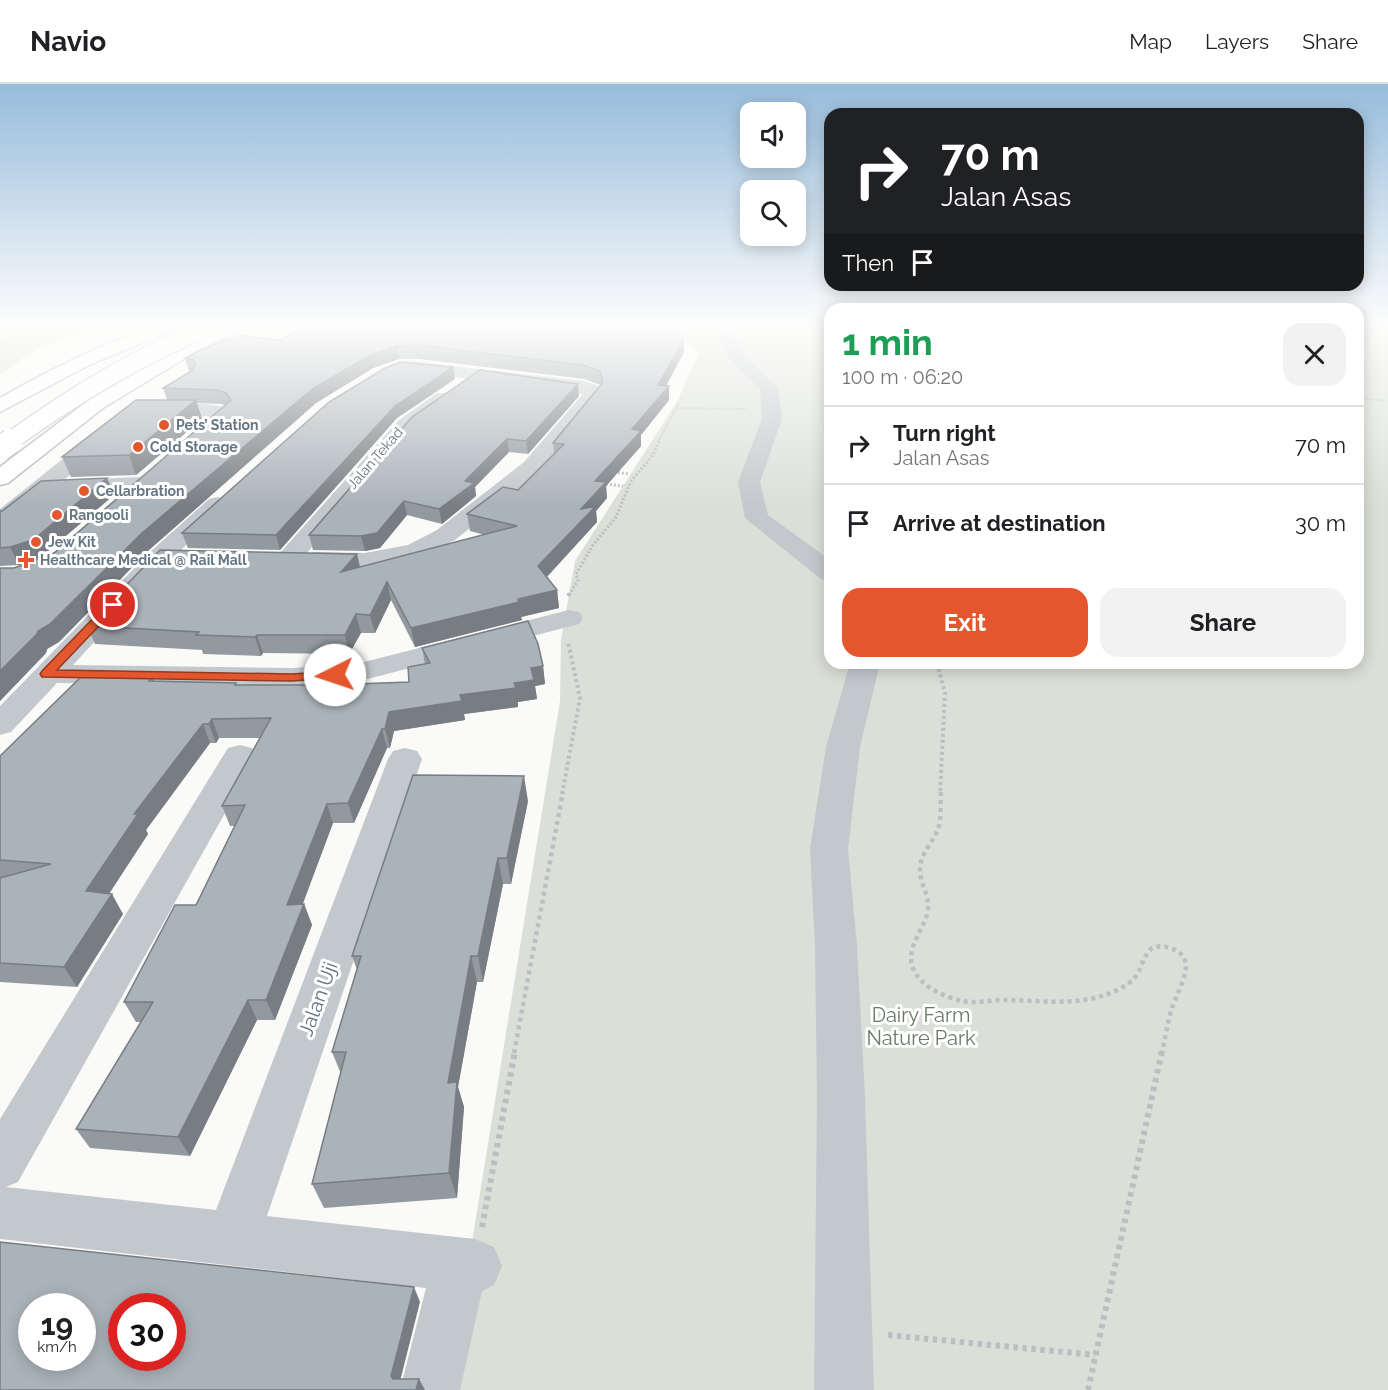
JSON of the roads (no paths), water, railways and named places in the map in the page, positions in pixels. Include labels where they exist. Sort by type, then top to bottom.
[{"type":"highway","points":[[0,406],[36,385]]},
{"type":"highway","points":[[0,427],[64,385]]},
{"type":"highway","points":[[0,450],[48,413],[92,385]]},
{"type":"highway","points":[[0,478],[96,404],[128,385]]},
{"type":"street","name":"Jalan Tekad","points":[[461,385],[406,424],[277,559],[365,561],[415,550],[446,535],[532,468],[593,395],[592,390],[567,385]]},
{"type":"street","points":[[766,385],[769,388],[772,419],[749,482],[756,518],[824,569]]},
{"type":"street","points":[[0,521],[129,416],[167,392]]},
{"type":"street","points":[[129,416],[219,411],[224,414],[179,452]]},
{"type":"street","points":[[119,505],[161,468]]},
{"type":"street","points":[[40,488],[143,484]]},
{"type":"street","points":[[0,725],[159,557],[234,488]]},
{"type":"street","points":[[159,557],[196,557]]},
{"type":"street","points":[[46,674],[292,677],[356,674],[569,618]]},
{"type":"street","points":[[843,1390],[841,1097],[836,946],[829,849],[843,747],[863,669]]},
{"type":"street","points":[[0,1165],[240,756]]},
{"type":"street","name":"Jalan Uji","points":[[232,1239],[405,759]]},
{"type":"street","points":[[0,1213],[467,1265],[430,1390]]},
{"type":"place","name":"Pets’ Station","points":[[164,425]]},
{"type":"place","name":"Cold Storage","points":[[138,447]]},
{"type":"place","name":"Cellarbration","points":[[84,491]]},
{"type":"place","name":"Rangooli","points":[[57,515]]},
{"type":"place","name":"Jew Kit","points":[[36,542]]},
{"type":"place","name":"Healthcare Medical @ Rail Mall","points":[[26,560]]},
{"type":"park label","name":"Dairy Farm Nature Park","points":[[921,1026]]}]
